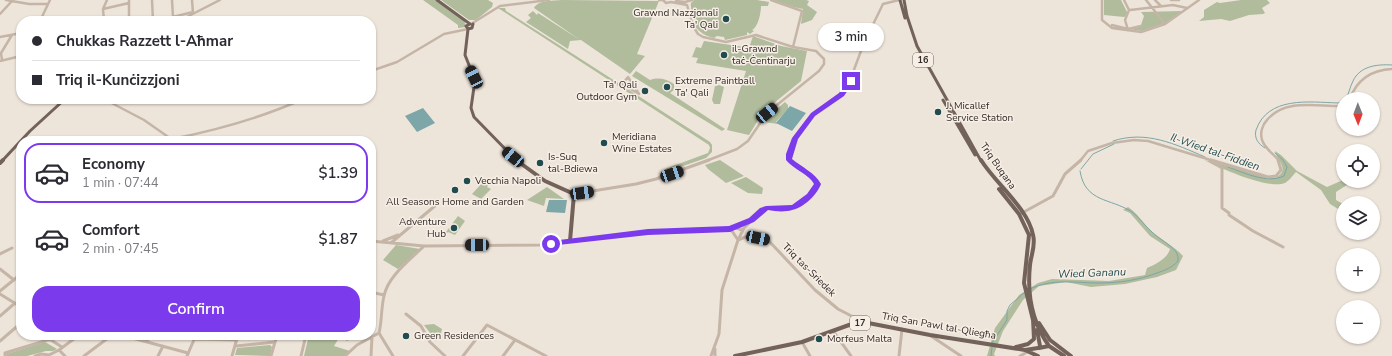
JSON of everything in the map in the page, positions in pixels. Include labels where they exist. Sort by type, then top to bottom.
[{"type":"main road","points":[[437,0],[472,24],[472,28],[468,29],[465,55],[475,80],[471,108],[474,116],[522,166],[545,181],[574,194],[570,241]]},
{"type":"main road","name":"Triq Buqana","points":[[901,1],[913,37],[929,71],[979,158],[1022,213],[1034,235],[1027,286]]},
{"type":"main road","name":"Triq Buqana","points":[[901,1],[911,39],[926,69],[966,141],[988,175],[1019,214],[1028,231],[1029,240],[1024,270],[1039,347]]},
{"type":"main road","points":[[25,136],[60,104]]},
{"type":"main road","points":[[0,163],[16,146]]},
{"type":"main road","name":"Triq Buqana","points":[[1028,293],[1040,333],[1049,346]]},
{"type":"main road","points":[[1034,311],[1040,327],[1050,340],[1071,356]]},
{"type":"main road","points":[[1005,347],[1028,346],[1032,343],[1035,338],[1033,318]]},
{"type":"main road","name":"Triq San Pawl tal-Qliegħa","points":[[735,356],[802,342],[849,325],[863,322],[1026,351],[1039,356]]},
{"type":"main road","name":"Triq San Pawl tal-Qliegħa","points":[[1026,351],[1049,346]]},
{"type":"main road","name":"16","points":[[1049,346],[1064,356]]},
{"type":"main road","name":"16","points":[[1039,347],[1039,356]]},
{"type":"street","points":[[6,0],[29,4],[48,4]]},
{"type":"street","points":[[42,16],[50,0]]},
{"type":"street","points":[[104,16],[103,9],[107,0]]},
{"type":"street","points":[[152,0],[154,16]]},
{"type":"street","points":[[172,0],[173,16]]},
{"type":"street","points":[[192,0],[193,13]]},
{"type":"street","points":[[188,16],[220,0]]},
{"type":"street","points":[[472,24],[493,9],[500,6],[549,0]]},
{"type":"street","points":[[659,0],[664,0],[666,3],[672,1],[685,2],[692,0]]},
{"type":"street","points":[[771,0],[777,5],[797,8],[802,11],[793,47]]},
{"type":"street","points":[[1102,0],[1102,20],[1105,24],[1111,28],[1142,32],[1165,24],[1197,1]]},
{"type":"street","points":[[1124,0],[1130,10],[1130,16],[1125,20],[1128,30]]},
{"type":"street","points":[[1146,0],[1151,9],[1165,24]]},
{"type":"street","points":[[1155,0],[1161,6]]},
{"type":"street","points":[[1171,0],[1179,0]]},
{"type":"street","points":[[1193,0],[1203,0]]},
{"type":"street","points":[[0,14],[12,1]]},
{"type":"street","points":[[103,9],[129,1],[129,16]]},
{"type":"street","points":[[574,194],[636,184],[656,179],[702,163],[744,145],[767,113],[819,71],[824,64],[824,59],[816,51],[793,47],[755,35],[729,42],[716,41],[706,38],[698,34],[692,26],[687,5],[672,1]]},
{"type":"street","points":[[715,356],[722,290],[741,231],[763,210],[768,208],[787,209],[794,207],[802,203],[815,190],[817,184],[815,179],[789,160],[789,154],[795,138],[813,114],[842,94],[849,84],[862,49],[883,4],[887,2],[901,1]]},
{"type":"street","points":[[1130,10],[1151,9],[1173,5],[1188,8]]},
{"type":"street","points":[[178,16],[193,13]]},
{"type":"street","points":[[1112,25],[1128,30],[1141,26]]},
{"type":"street","points":[[376,69],[397,62],[444,34],[468,29]]},
{"type":"street","points":[[0,37],[16,34]]},
{"type":"street","points":[[12,35],[1,53],[1,61],[16,57]]},
{"type":"street","points":[[1352,92],[1362,77],[1392,68]]},
{"type":"street","points":[[628,77],[639,94],[622,84],[628,77]]},
{"type":"street","points":[[114,104],[144,120],[167,136]]},
{"type":"street","points":[[188,136],[241,122],[291,104]]},
{"type":"street","points":[[1022,213],[1053,196],[1065,174],[1074,167],[1084,155],[1094,148],[1112,143],[1137,139],[1219,162],[1258,175],[1268,177],[1276,176],[1282,169],[1280,163],[1263,143],[1261,138],[1262,128],[1269,117],[1281,109],[1292,107],[1306,105],[1336,106]]},
{"type":"street","points":[[1208,160],[1222,168],[1222,208],[1229,213],[1229,215],[1253,231],[1283,247]]},
{"type":"street","points":[[392,242],[436,205]]},
{"type":"street","points":[[731,230],[751,220]]},
{"type":"street","points":[[731,230],[738,240]]},
{"type":"street","points":[[376,241],[424,246],[542,244],[648,232],[741,231]]},
{"type":"street","points":[[738,240],[743,237],[741,231]]},
{"type":"street","points":[[383,241],[400,234]]},
{"type":"street","name":"Triq tas-Sriedek","points":[[743,237],[748,236],[768,240],[815,290],[838,309],[863,322]]},
{"type":"street","points":[[393,356],[379,334],[384,295],[395,273],[406,265],[424,246]]},
{"type":"street","points":[[0,254],[12,248]]},
{"type":"street","points":[[0,269],[14,280],[0,292],[15,303],[0,316]]},
{"type":"street","points":[[376,293],[384,295]]},
{"type":"street","points":[[406,314],[421,326],[430,342],[445,356]]},
{"type":"street","points":[[463,356],[487,325],[546,356]]},
{"type":"street","points":[[0,341],[16,327]]},
{"type":"street","points":[[899,356],[902,329]]},
{"type":"street","points":[[833,331],[851,356]]},
{"type":"street","points":[[930,335],[961,356]]},
{"type":"street","points":[[5,356],[5,353],[48,340]]},
{"type":"street","points":[[52,340],[61,349],[65,356]]},
{"type":"street","points":[[36,356],[48,355],[61,349],[73,340]]},
{"type":"street","points":[[84,356],[105,340]]},
{"type":"street","points":[[143,340],[187,354],[194,340]]},
{"type":"street","points":[[232,356],[237,340]]},
{"type":"street","points":[[301,356],[305,340]]},
{"type":"street","points":[[345,356],[356,345],[366,340]]},
{"type":"street","points":[[372,340],[372,356]]},
{"type":"street","points":[[503,356],[515,340]]},
{"type":"street","points":[[236,346],[275,342],[272,356]]},
{"type":"street","points":[[802,342],[810,356]]},
{"type":"street","points":[[158,356],[163,346]]},
{"type":"street","points":[[711,356],[715,347]]},
{"type":"street","points":[[1020,356],[1026,351]]},
{"type":"green space","points":[[423,0],[436,0],[464,20],[466,27],[458,28],[458,25]]},
{"type":"green space","points":[[441,0],[488,0],[493,3],[492,7],[476,20],[469,20]]},
{"type":"green space","points":[[561,0],[659,1],[637,54],[645,56],[630,74],[581,40],[570,41],[568,49],[526,22],[531,18],[528,15],[533,11],[537,15],[538,13],[580,40],[534,8],[542,2]]},
{"type":"green space","name":"Grawnd Nazzjonali Ta' Qali","points":[[694,0],[757,0],[769,2],[768,6],[761,6],[760,16],[752,30],[754,31],[750,34],[747,32],[747,35],[725,40],[724,37],[717,36],[714,38],[706,35],[699,31],[695,26],[697,24],[694,22],[697,22],[697,20],[693,19],[691,5]]},
{"type":"green space","points":[[773,0],[806,0],[809,1],[807,5],[817,12],[812,20],[801,24],[803,9],[779,4]]},
{"type":"green space","points":[[1104,0],[1121,0],[1128,14],[1124,17],[1104,15]]},
{"type":"green space","points":[[1241,0],[1267,0],[1270,3],[1262,8],[1265,13],[1263,14],[1249,15],[1230,21],[1221,19],[1199,21],[1204,17],[1204,10],[1217,2],[1220,3]]},
{"type":"green space","points":[[498,8],[505,8],[506,11],[710,142],[712,145],[712,152],[706,158],[666,172],[664,171],[665,169],[708,153],[710,148],[709,145]]},
{"type":"green space","points":[[1182,11],[1165,23],[1141,31],[1129,29],[1141,25],[1144,16],[1141,12]]},
{"type":"green space","points":[[753,36],[781,46],[807,51],[801,81],[763,112],[749,135],[727,130],[746,71],[696,63],[698,58],[692,57],[696,47],[701,48],[704,41],[751,48],[752,46],[750,45]]},
{"type":"green space","points":[[636,71],[650,80],[662,79],[674,84],[674,90],[670,93],[725,129],[722,131],[632,76]]},
{"type":"green space","points":[[719,85],[724,87],[720,104],[714,104],[712,100],[715,86]]},
{"type":"green space","points":[[785,102],[788,105],[788,109],[776,122],[778,124],[764,122],[772,113]]},
{"type":"green space","points":[[1275,151],[1297,171],[1327,187],[1336,183],[1336,188],[1342,188],[1336,192],[1336,208],[1330,204],[1321,190],[1296,172],[1285,183],[1268,183],[1244,177],[1204,160],[1275,178],[1280,175],[1283,169]]},
{"type":"green space","points":[[720,160],[744,176],[726,183],[705,165]]},
{"type":"green space","points":[[746,177],[763,188],[762,194],[748,193],[731,183]]},
{"type":"green space","points":[[483,182],[491,189],[481,199],[472,194]]},
{"type":"green space","points":[[547,187],[564,199],[546,198],[544,206],[527,200]]},
{"type":"green space","points":[[1128,207],[1152,232],[1183,256],[1176,270],[1157,277],[1125,284],[1091,287],[1066,282],[1039,286],[1023,300],[1003,331],[994,354],[995,356],[987,356],[995,328],[1019,295],[1038,283],[1052,279],[1109,281],[1145,275],[1147,268],[1157,263],[1169,253],[1170,249],[1150,236],[1130,213],[1123,210]]},
{"type":"green space","name":"Adventure Hub","points":[[458,216],[465,221],[455,235],[448,232],[440,240]]},
{"type":"green space","points":[[396,245],[420,249],[398,269],[383,260]]},
{"type":"green space","points":[[434,324],[442,329],[440,337],[436,341],[424,325]]},
{"type":"green space","points":[[308,340],[338,340],[334,346],[350,351],[344,356],[304,356]]},
{"type":"green space","points":[[45,342],[57,349],[27,356],[6,356],[7,354]]},
{"type":"green space","points":[[270,345],[272,347],[270,356],[235,355],[237,348]]},
{"type":"water","points":[[790,106],[806,113],[792,131],[776,123]]},
{"type":"water","points":[[423,108],[435,123],[417,132],[405,116]]},
{"type":"water","points":[[549,200],[567,200],[565,213],[546,212]]},
{"type":"waterway","name":"Il-Wied tal-Fiddien","points":[[1349,92],[1356,76],[1364,69],[1381,65],[1392,65]]},
{"type":"waterway","name":"Il-Wied tal-Fiddien","points":[[1265,148],[1260,145],[1257,140],[1256,130],[1262,119],[1270,111],[1291,103],[1336,103]]},
{"type":"waterway","name":"Il-Wied tal-Fiddien","points":[[1113,141],[1125,138],[1149,138],[1183,147],[1205,157]]},
{"type":"waterway","name":"Il-Wied tal-Fiddien","points":[[1081,169],[1093,154],[1114,144]]},
{"type":"waterway","name":"Il-Wied tal-Fiddien","points":[[1228,167],[1256,177],[1270,179],[1284,176],[1287,167],[1283,160],[1275,153]]},
{"type":"waterway","name":"Wied Gananu","points":[[1030,289],[1047,283],[1056,282],[1107,283],[1129,281],[1163,271],[1178,261],[1177,254],[1174,249],[1149,230],[1132,212],[1100,198],[1087,189],[1080,171]]},
{"type":"waterway","name":"Wied Gananu","points":[[992,343],[1007,320],[1007,311],[1010,305],[1024,293]]},
{"type":"waterway","name":"Wied Gananu","points":[[991,356],[992,347]]},
{"type":"place","name":"Grawnd Nazzjonali Ta' Qali","points":[[726,19]]},
{"type":"place","name":"il-Grawnd taċ-Ċentinarju","points":[[724,55]]},
{"type":"place","name":"Extreme Paintball Ta' Qali","points":[[667,87]]},
{"type":"place","name":"Ta' Qali Outdoor Gym","points":[[645,91]]},
{"type":"place","name":"J. Micallef Service Station","points":[[938,112]]},
{"type":"place","name":"Meridiana Wine Estates","points":[[604,143]]},
{"type":"place","name":"Is-Suq tal-Bdiewa","points":[[540,163]]},
{"type":"place","name":"Vecchia Napoli","points":[[467,181]]},
{"type":"place","name":"All Seasons Home and Garden","points":[[455,190]]},
{"type":"place","name":"Adventure Hub","points":[[454,228]]},
{"type":"place","name":"Green Residences","points":[[406,336]]},
{"type":"place","name":"Morfeus Malta","points":[[819,339]]},
{"type":"route","points":[[551,244],[648,232],[730,229],[751,220],[763,210],[768,208],[787,209],[802,203],[815,190],[817,184],[815,179],[789,160],[789,154],[795,138],[813,114],[842,94],[851,81]]}]
